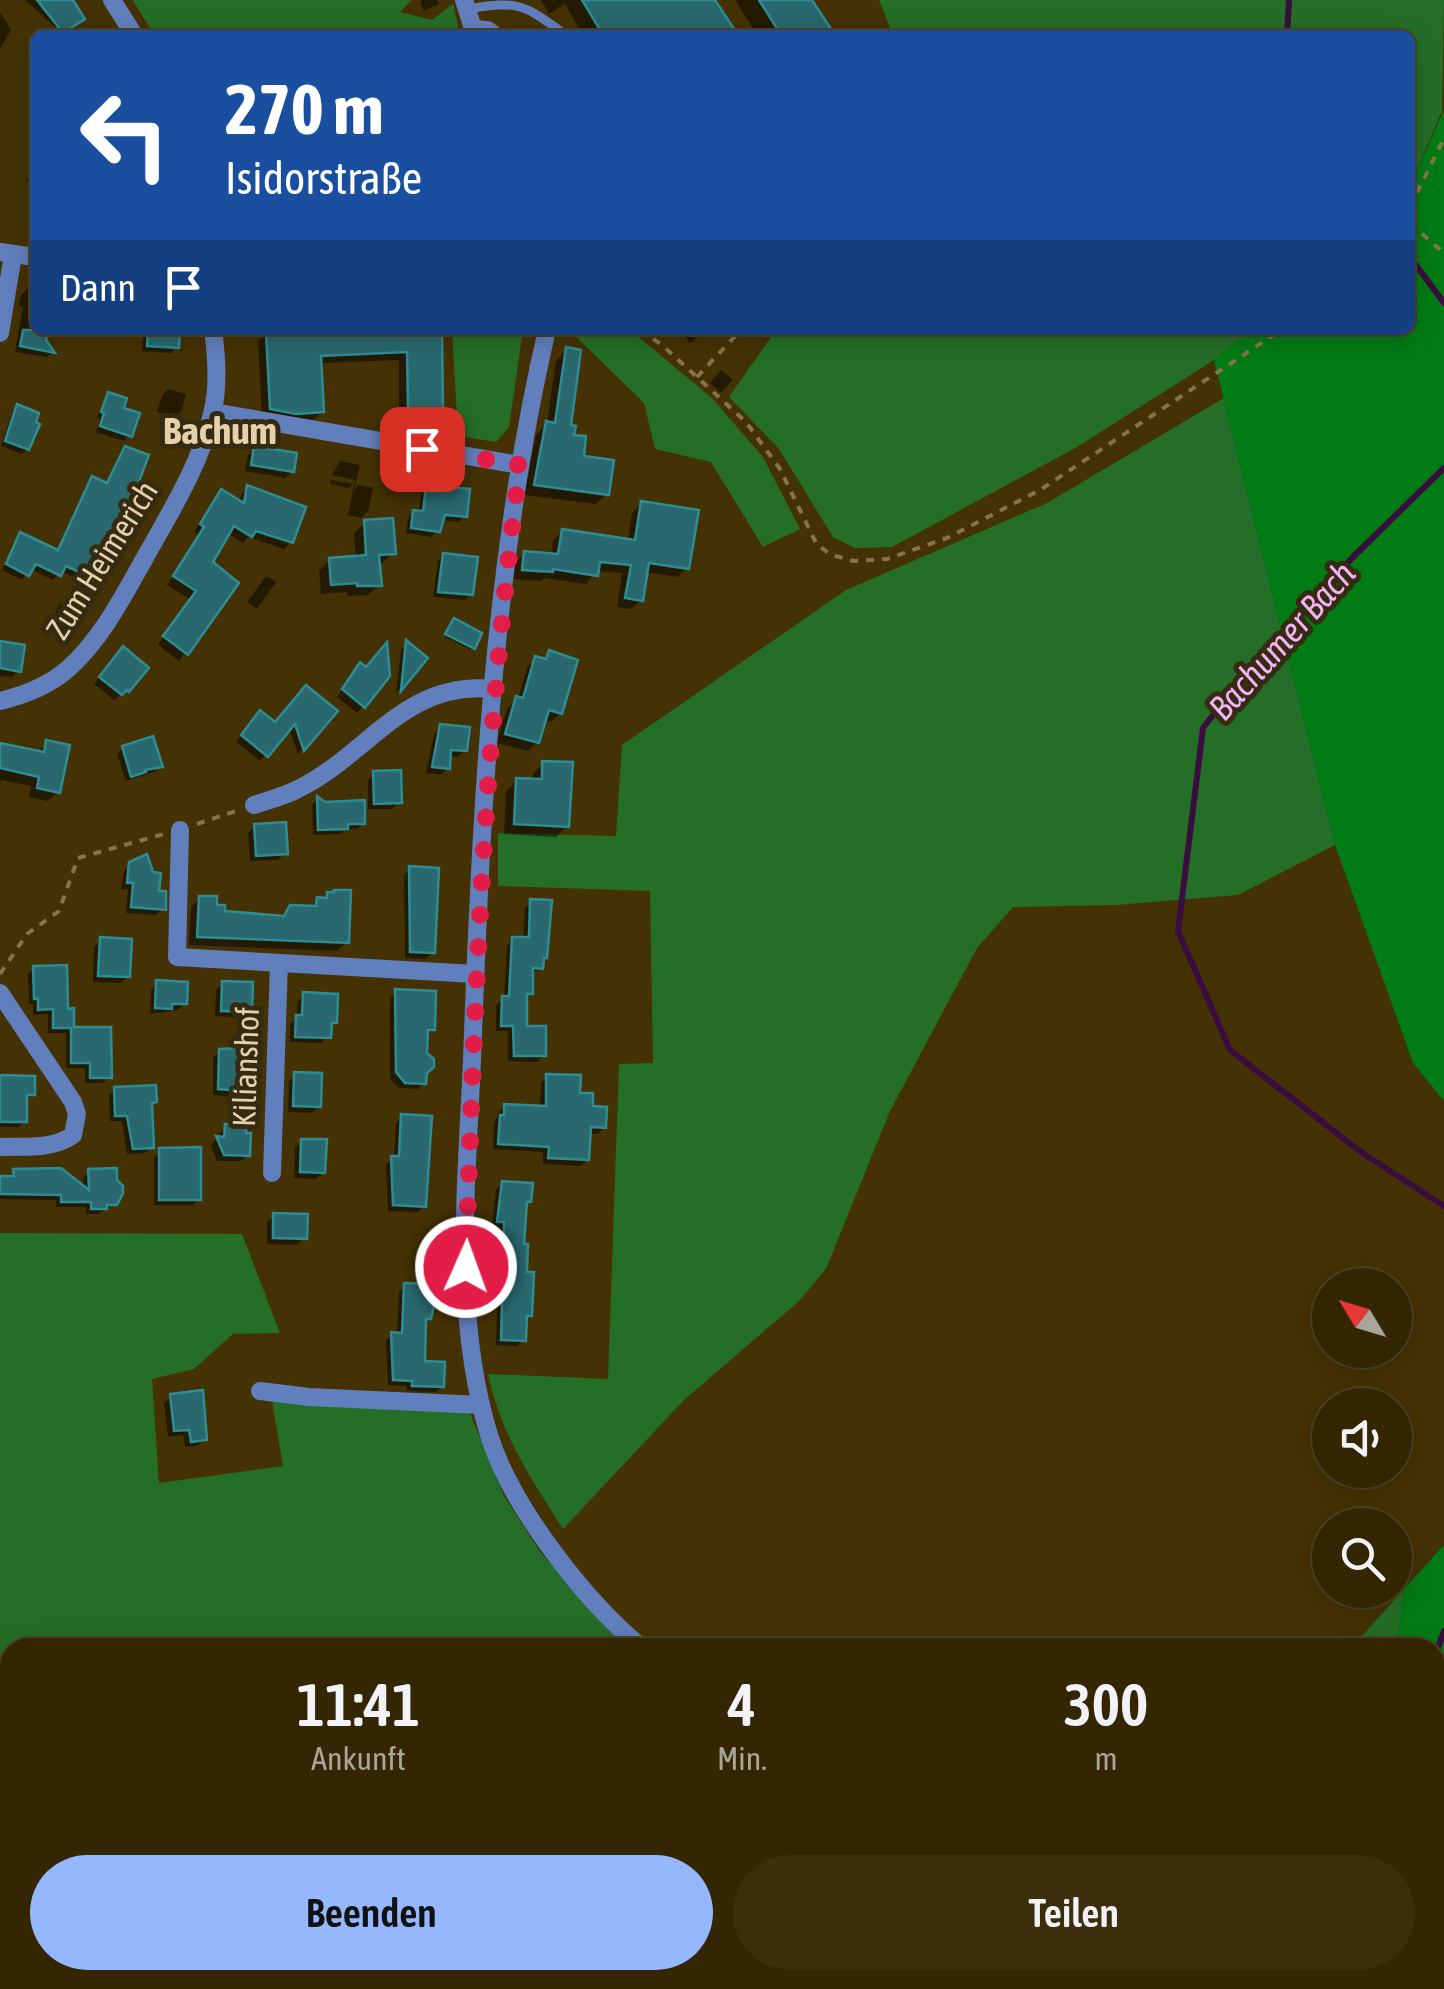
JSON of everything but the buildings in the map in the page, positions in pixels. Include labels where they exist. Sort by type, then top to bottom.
[{"type":"street","points":[[112,0],[131,30]]},
{"type":"street","points":[[0,333],[7,253]]},
{"type":"street","name":"Zum Heimerich","points":[[0,701],[45,685],[67,670],[90,645],[120,601],[202,449],[217,376],[213,335]]},
{"type":"street","points":[[546,335],[520,465],[493,689],[476,974],[466,1267],[470,1342],[481,1404],[498,1460],[562,1563],[633,1638]]},
{"type":"street","points":[[212,412],[520,465]]},
{"type":"street","points":[[254,805],[300,788],[417,702],[456,688],[493,689]]},
{"type":"street","name":"Kilianshof","points":[[180,830],[177,957],[476,974]]},
{"type":"street","name":"Kilianshof","points":[[272,1173],[279,962]]},
{"type":"street","points":[[0,992],[73,1102],[77,1114],[73,1135],[64,1142],[0,1147]]},
{"type":"street","points":[[260,1391],[309,1397],[481,1404]]},
{"type":"lane","points":[[470,17],[510,1],[534,10],[560,30]]},
{"type":"lane","points":[[470,17],[495,30]]},
{"type":"path","points":[[1415,197],[1444,138]]},
{"type":"path","points":[[1415,227],[1444,253]]},
{"type":"path","points":[[646,335],[746,422],[780,469],[817,544],[832,555],[854,561],[887,558],[946,538],[1040,490],[1273,335]]},
{"type":"path","points":[[697,377],[737,335]]},
{"type":"path","points":[[0,974],[27,934],[59,911],[78,858],[254,805]]},
{"type":"green space","points":[[133,0],[411,0],[400,12],[432,20],[453,4],[459,30],[151,30]]},
{"type":"green space","points":[[879,0],[1444,0],[1442,111],[1415,173],[1415,30],[891,30]]},
{"type":"green space","points":[[1444,110],[1444,1101],[1413,1063],[1335,845],[1214,360],[1246,335],[1415,335],[1415,174]]},
{"type":"green space","points":[[452,335],[522,335],[509,427],[496,442],[458,436]]},
{"type":"green space","points":[[574,335],[636,335],[712,398],[763,457],[800,529],[763,547],[711,462],[655,449],[644,403]]},
{"type":"green space","points":[[772,335],[1246,335],[1214,360],[1077,447],[892,547],[855,548],[833,537],[779,449],[729,397]]},
{"type":"green space","points":[[1224,398],[1335,845],[1238,895],[1116,905],[1013,907],[977,948],[890,1111],[826,1269],[798,1302],[684,1400],[563,1529],[509,1436],[488,1374],[608,1379],[619,1064],[653,1063],[650,891],[498,886],[498,833],[616,836],[622,745],[846,590],[1047,503]]},
{"type":"green space","points":[[0,1233],[242,1234],[280,1333],[233,1334],[194,1369],[152,1379],[159,1483],[283,1466],[272,1401],[469,1411],[504,1496],[541,1553],[619,1638],[0,1638]]},
{"type":"green space","points":[[1444,1545],[1444,1638],[1398,1638],[1402,1608],[1412,1608],[1412,1580]]},
{"type":"green space","points":[[1387,1608],[1402,1608],[1398,1638],[1360,1638]]},
{"type":"waterway","name":"Bachumer Bach","points":[[1287,30],[1289,0]]},
{"type":"waterway","name":"Bachumer Bach","points":[[1415,264],[1444,303]]},
{"type":"waterway","name":"Bachumer Bach","points":[[1444,468],[1354,556],[1252,665],[1203,728],[1178,931],[1230,1050],[1361,1152],[1444,1206]]},
{"type":"waterway","name":"Bachumer Bach","points":[[1441,1638],[1444,1631]]},
{"type":"district","name":"Bachum","points":[[220,431]]},
{"type":"route","points":[[422,449],[520,465],[493,689],[476,974],[466,1267]]}]
